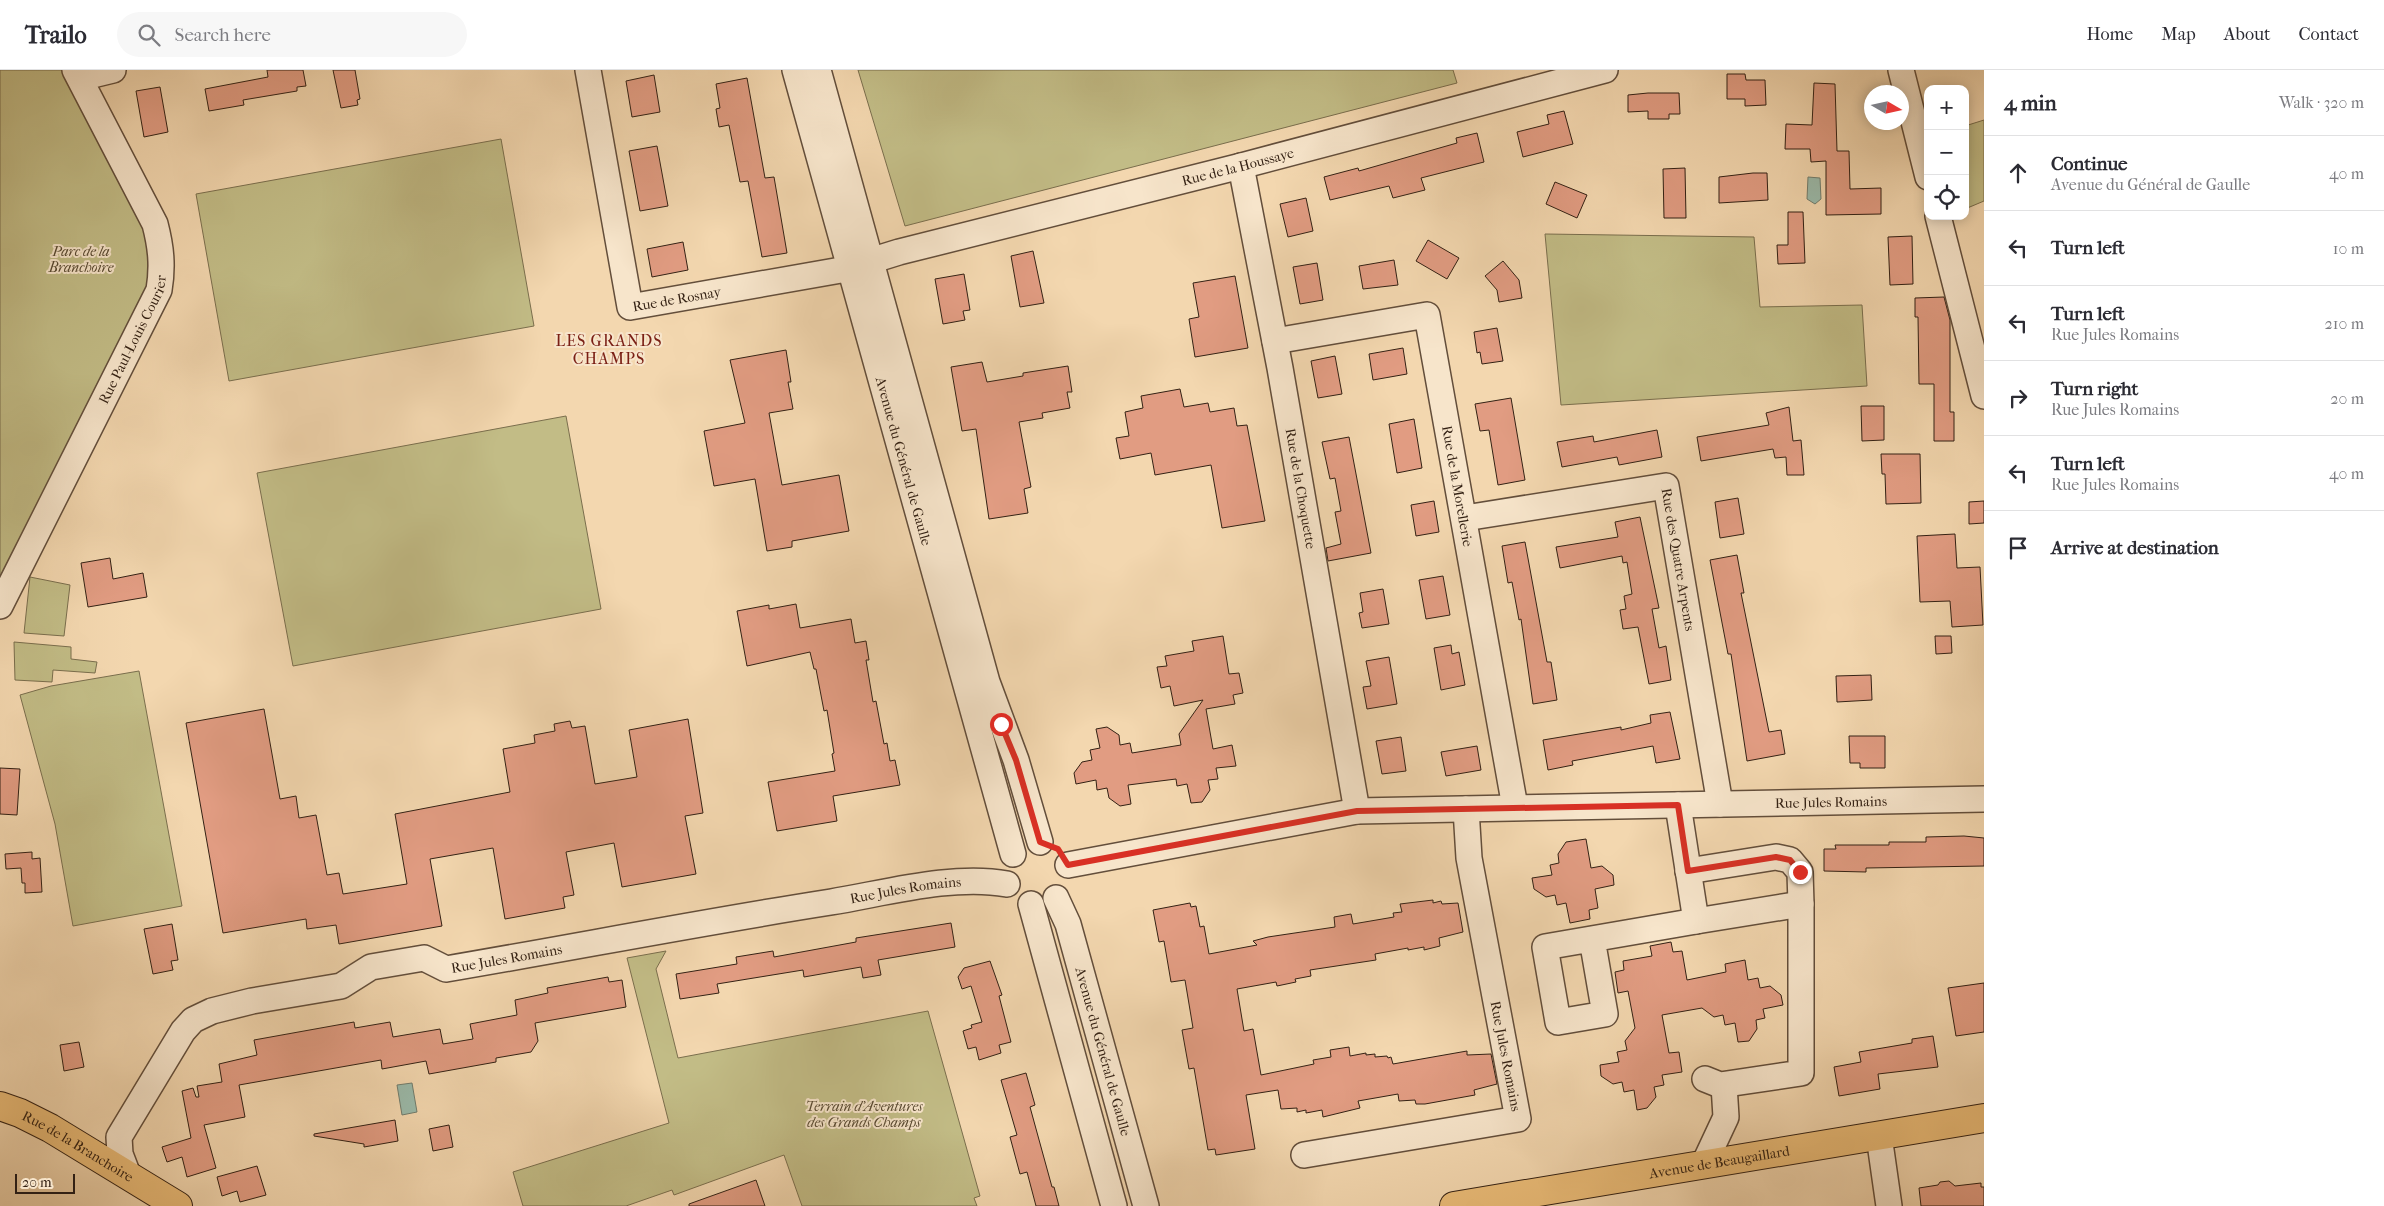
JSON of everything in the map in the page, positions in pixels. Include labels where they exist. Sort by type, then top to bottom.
[{"type":"main road","name":"Rue de la Branchoire","points":[[0,1106],[20,1113],[50,1128],[178,1206]]},
{"type":"main road","name":"Avenue de Beaugaillard","points":[[1454,1206],[1984,1118]]},
{"type":"street","points":[[78,74],[113,70]]},
{"type":"street","name":"Rue de Rosnay","points":[[588,70],[630,307],[860,265]]},
{"type":"street","name":"Avenue du Général de Gaulle","points":[[795,70],[860,265],[987,682],[1016,760],[1040,842]]},
{"type":"street","name":"Avenue du Général de Gaulle","points":[[818,70],[860,265],[1013,854]]},
{"type":"street","name":"Rue de la Houssaye","points":[[860,265],[899,252],[1241,166],[1605,70]]},
{"type":"street","points":[[1901,70],[1928,175]]},
{"type":"street","name":"Rue Paul-Louis Courier","points":[[0,606],[159,290],[162,267],[161,245],[155,224],[78,74]]},
{"type":"street","name":"Rue de la Choquette","points":[[1241,166],[1276,341],[1357,811]]},
{"type":"street","points":[[1939,220],[1984,396]]},
{"type":"street","name":"Rue de la Morellerie","points":[[1276,341],[1427,315],[1465,518],[1515,807]]},
{"type":"street","name":"Rue des Quatre Arpents","points":[[1465,518],[1666,486],[1720,804]]},
{"type":"street","name":"Rue Jules Romains","points":[[1068,865],[1357,811],[1984,800]]},
{"type":"street","points":[[1678,805],[1696,921]]},
{"type":"street","name":"Rue Jules Romains","points":[[1304,1155],[1518,1119],[1469,858],[1466,809]]},
{"type":"street","points":[[1040,842],[1058,849],[1068,865],[1066,887],[1056,898],[1040,905],[1030,904],[1016,897],[1008,884],[1006,868],[1013,854],[1025,844],[1040,842]]},
{"type":"street","points":[[1688,871],[1776,857],[1790,860],[1800,872],[1801,1073],[1714,1082],[1726,1117],[1704,1164]]},
{"type":"street","name":"Rue Jules Romains","points":[[128,1174],[120,1154],[118,1137],[184,1031],[193,1020],[212,1011],[252,1001],[341,986],[371,966],[424,958],[446,969],[766,912],[948,883],[984,880],[1008,884]]},
{"type":"street","name":"Avenue du Général de Gaulle","points":[[1056,898],[1068,924],[1146,1206]]},
{"type":"street","points":[[1030,904],[1114,1206]]},
{"type":"street","points":[[1592,939],[1801,904]]},
{"type":"street","points":[[1879,1136],[1889,1206]]},
{"type":"green space","name":"Parc de la Branchoire","points":[[0,70],[75,70],[163,267],[0,606]]},
{"type":"green space","points":[[858,70],[1453,70],[1457,83],[905,226]]},
{"type":"green space","points":[[1984,120],[1984,201],[1969,207],[1969,130],[1969,125]]},
{"type":"green space","points":[[501,139],[534,326],[229,381],[196,194]]},
{"type":"green space","points":[[1545,234],[1754,237],[1760,307],[1862,305],[1867,386],[1561,405]]},
{"type":"green space","points":[[566,416],[601,609],[293,666],[257,473]]},
{"type":"green space","points":[[30,577],[70,585],[64,636],[24,633]]},
{"type":"green space","points":[[14,642],[71,647],[71,659],[97,662],[95,673],[53,670],[52,682],[15,680]]},
{"type":"green space","points":[[139,671],[182,906],[73,926],[55,824],[20,695],[51,686]]},
{"type":"green space","name":"Terrain d’Aventures des Grands Champs","points":[[666,951],[656,969],[678,1058],[928,1011],[980,1196],[974,1198],[977,1206],[802,1206],[784,1155],[674,1195],[672,1190],[626,1206],[523,1206],[513,1172],[669,1123],[627,958]]},
{"type":"shaded area","points":[[1808,177],[1820,178],[1821,199],[1815,204],[1807,199]]},
{"type":"shaded area","points":[[412,1083],[417,1112],[402,1115],[397,1085]]},
{"type":"building","points":[[267,70],[303,70],[306,86],[297,87],[297,91],[243,100],[244,105],[209,111],[205,89],[268,77]]},
{"type":"building","points":[[333,70],[355,70],[360,99],[357,100],[358,105],[341,108]]},
{"type":"building","points":[[1727,74],[1745,74],[1746,80],[1765,80],[1766,105],[1745,106],[1745,99],[1727,99]]},
{"type":"building","points":[[654,75],[660,112],[632,117],[626,81]]},
{"type":"building","points":[[747,78],[765,178],[774,177],[787,253],[762,257],[748,181],[740,182],[729,125],[719,127],[716,109],[720,108],[716,84]]},
{"type":"building","points":[[1814,83],[1835,84],[1837,151],[1849,151],[1850,189],[1881,188],[1881,214],[1826,215],[1826,161],[1811,162],[1810,149],[1785,149],[1786,124],[1812,125]]},
{"type":"building","points":[[160,87],[168,132],[144,137],[136,91]]},
{"type":"building","points":[[1679,93],[1680,114],[1669,114],[1669,119],[1648,119],[1648,111],[1628,112],[1628,95]]},
{"type":"building","points":[[1564,111],[1573,144],[1523,157],[1517,132],[1549,124],[1547,115]]},
{"type":"building","points":[[1477,133],[1484,162],[1421,178],[1425,190],[1393,198],[1389,186],[1330,200],[1324,177],[1358,168],[1359,171],[1457,143],[1456,138]]},
{"type":"building","points":[[657,146],[668,206],[640,211],[629,151]]},
{"type":"building","points":[[1685,168],[1686,218],[1664,218],[1663,169]]},
{"type":"building","points":[[1767,173],[1768,200],[1719,203],[1719,177]]},
{"type":"building","points":[[1555,182],[1587,195],[1577,218],[1546,204]]},
{"type":"building","points":[[1306,198],[1313,231],[1288,237],[1280,204]]},
{"type":"building","points":[[1788,212],[1803,212],[1805,263],[1778,264],[1777,245],[1788,245]]},
{"type":"building","points":[[1912,236],[1913,284],[1890,285],[1888,237]]},
{"type":"building","points":[[1428,240],[1459,258],[1447,279],[1416,261]]},
{"type":"building","points":[[683,242],[688,270],[652,277],[647,249]]},
{"type":"building","points":[[1033,251],[1044,303],[1020,307],[1011,256]]},
{"type":"building","points":[[1394,260],[1398,285],[1363,289],[1359,266]]},
{"type":"building","points":[[1503,261],[1519,280],[1522,298],[1499,302],[1497,290],[1485,276]]},
{"type":"building","points":[[1317,263],[1323,300],[1300,304],[1293,267]]},
{"type":"building","points":[[964,274],[970,310],[963,311],[965,320],[943,324],[935,279]]},
{"type":"building","points":[[1235,276],[1248,348],[1195,357],[1189,319],[1199,317],[1193,283]]},
{"type":"building","points":[[1944,297],[1950,320],[1950,412],[1954,412],[1954,441],[1934,441],[1934,384],[1919,384],[1918,317],[1915,317],[1915,298]]},
{"type":"building","points":[[1497,328],[1503,361],[1482,364],[1480,352],[1477,353],[1474,332]]},
{"type":"building","points":[[1403,348],[1407,374],[1373,380],[1369,354]]},
{"type":"building","points":[[786,350],[791,382],[788,382],[793,409],[769,413],[782,485],[839,475],[849,531],[792,541],[792,547],[767,551],[755,479],[714,486],[704,431],[745,423],[730,360]]},
{"type":"building","points":[[1335,356],[1342,394],[1318,398],[1311,361]]},
{"type":"building","points":[[982,362],[987,382],[1023,376],[1023,373],[1068,366],[1072,392],[1067,392],[1070,408],[1042,413],[1043,418],[1019,422],[1031,487],[1024,489],[1028,513],[989,519],[976,429],[962,431],[951,367]]},
{"type":"building","points":[[1180,389],[1184,407],[1208,403],[1210,412],[1234,408],[1237,426],[1247,425],[1265,521],[1222,528],[1211,465],[1155,475],[1151,453],[1120,459],[1116,438],[1129,436],[1125,412],[1143,408],[1141,396]]},
{"type":"building","points":[[1511,398],[1525,480],[1498,485],[1489,430],[1480,431],[1475,404]]},
{"type":"building","points":[[1861,406],[1884,406],[1884,440],[1862,441]]},
{"type":"building","points":[[1789,407],[1793,441],[1801,440],[1804,475],[1787,475],[1786,457],[1775,458],[1773,449],[1701,461],[1697,437],[1769,425],[1766,413]]},
{"type":"building","points":[[1414,419],[1422,468],[1397,473],[1389,424]]},
{"type":"building","points":[[1657,430],[1662,457],[1619,465],[1617,457],[1562,467],[1557,442],[1593,436],[1594,442]]},
{"type":"building","points":[[1349,437],[1371,553],[1328,561],[1326,548],[1341,544],[1335,512],[1341,511],[1335,478],[1330,479],[1322,442]]},
{"type":"building","points":[[1881,454],[1920,454],[1921,503],[1886,504],[1885,474],[1882,474]]},
{"type":"building","points":[[1738,498],[1744,534],[1720,538],[1715,502]]},
{"type":"building","points":[[1434,501],[1439,532],[1416,536],[1411,505]]},
{"type":"building","points":[[1984,501],[1984,523],[1969,524],[1969,502]]},
{"type":"building","points":[[1640,517],[1659,608],[1652,609],[1659,648],[1666,646],[1671,680],[1649,684],[1638,627],[1623,629],[1620,610],[1626,609],[1624,596],[1632,594],[1627,562],[1623,563],[1622,556],[1560,568],[1556,547],[1618,537],[1615,522]]},
{"type":"building","points":[[1955,534],[1957,568],[1980,567],[1983,625],[1952,627],[1950,601],[1920,602],[1917,536]]},
{"type":"building","points":[[1525,542],[1547,662],[1551,662],[1557,700],[1533,704],[1521,619],[1519,620],[1512,582],[1508,583],[1502,546]]},
{"type":"building","points":[[1737,555],[1744,593],[1741,593],[1769,732],[1781,730],[1785,754],[1747,761],[1731,654],[1728,654],[1710,560]]},
{"type":"building","points":[[110,558],[113,579],[143,573],[147,597],[88,607],[81,563]]},
{"type":"building","points":[[1443,576],[1450,615],[1426,619],[1419,580]]},
{"type":"building","points":[[1383,589],[1389,624],[1362,628],[1359,613],[1363,612],[1360,593]]},
{"type":"building","points":[[796,604],[800,628],[851,619],[855,643],[866,641],[869,660],[866,660],[873,702],[876,701],[884,744],[887,743],[890,761],[895,760],[900,785],[833,796],[837,821],[777,831],[768,782],[835,771],[827,710],[824,711],[816,669],[814,669],[810,652],[747,666],[737,611],[769,605],[769,609]]},
{"type":"building","points":[[1223,636],[1229,674],[1239,673],[1243,693],[1233,695],[1235,704],[1206,709],[1213,749],[1232,745],[1236,766],[1216,768],[1218,779],[1208,780],[1210,790],[1202,802],[1191,803],[1187,784],[1177,786],[1176,779],[1128,785],[1131,804],[1120,806],[1109,798],[1107,788],[1097,790],[1096,780],[1076,784],[1074,773],[1082,762],[1092,760],[1090,750],[1100,748],[1096,729],[1107,727],[1119,735],[1120,745],[1130,743],[1132,753],[1181,745],[1179,734],[1203,700],[1174,706],[1170,686],[1161,688],[1157,667],[1167,666],[1165,656],[1194,651],[1192,641]]},
{"type":"building","points":[[1935,636],[1951,636],[1952,653],[1936,654]]},
{"type":"building","points":[[1451,645],[1452,654],[1459,652],[1465,685],[1441,690],[1434,648]]},
{"type":"building","points":[[1389,657],[1397,704],[1367,709],[1363,687],[1371,686],[1366,661]]},
{"type":"building","points":[[1871,675],[1872,700],[1837,702],[1836,676]]},
{"type":"building","points":[[264,709],[280,799],[296,796],[299,818],[316,815],[327,875],[339,873],[343,894],[407,884],[395,814],[510,792],[503,749],[535,743],[534,735],[555,731],[554,724],[570,721],[572,728],[585,726],[595,784],[637,777],[629,730],[688,719],[703,813],[685,816],[696,874],[622,887],[614,843],[566,852],[574,895],[563,897],[565,908],[505,919],[493,848],[430,859],[442,926],[339,944],[336,925],[307,929],[306,919],[223,933],[186,723]]},
{"type":"building","points":[[1670,712],[1680,759],[1656,763],[1653,746],[1572,761],[1573,765],[1548,770],[1543,740],[1621,727],[1621,730],[1651,723],[1650,715]]},
{"type":"building","points":[[1849,736],[1885,736],[1885,768],[1860,768],[1860,763],[1850,763]]},
{"type":"building","points":[[1401,737],[1406,771],[1382,774],[1376,741]]},
{"type":"building","points":[[1477,746],[1481,770],[1446,776],[1441,752]]},
{"type":"building","points":[[0,768],[20,769],[17,815],[0,814]]},
{"type":"building","points":[[1964,836],[1984,838],[1984,866],[1866,868],[1866,872],[1824,871],[1824,849],[1836,849],[1835,845],[1889,845],[1889,842],[1926,842],[1926,837]]},
{"type":"building","points":[[1586,839],[1591,868],[1602,866],[1613,875],[1614,885],[1595,889],[1598,908],[1589,910],[1590,919],[1570,923],[1566,903],[1557,905],[1555,895],[1546,897],[1534,889],[1532,878],[1552,875],[1550,865],[1559,863],[1558,854],[1566,842]]},
{"type":"building","points":[[32,852],[32,859],[40,858],[42,892],[25,893],[25,883],[22,883],[21,868],[6,869],[5,854]]},
{"type":"building","points":[[1433,900],[1433,903],[1441,901],[1442,904],[1458,903],[1463,932],[1439,938],[1440,946],[1424,950],[1424,947],[1408,950],[1408,948],[1375,954],[1376,960],[1310,970],[1311,976],[1295,979],[1296,982],[1277,986],[1276,982],[1237,989],[1244,1031],[1253,1029],[1261,1075],[1314,1064],[1313,1060],[1331,1057],[1330,1050],[1349,1047],[1350,1056],[1366,1053],[1366,1055],[1375,1054],[1375,1057],[1387,1056],[1388,1058],[1391,1057],[1393,1064],[1467,1051],[1467,1055],[1491,1054],[1497,1084],[1474,1090],[1475,1095],[1425,1104],[1416,1104],[1415,1100],[1399,1101],[1398,1094],[1358,1101],[1360,1108],[1323,1117],[1322,1110],[1306,1113],[1306,1110],[1297,1112],[1297,1108],[1281,1109],[1278,1090],[1246,1095],[1255,1149],[1216,1155],[1215,1149],[1208,1150],[1194,1068],[1189,1069],[1182,1030],[1193,1028],[1185,980],[1171,982],[1164,941],[1159,942],[1153,910],[1190,903],[1191,907],[1196,906],[1200,927],[1204,926],[1209,954],[1257,945],[1253,941],[1268,937],[1335,927],[1334,917],[1351,914],[1353,924],[1394,917],[1393,913],[1402,912],[1400,904]]},
{"type":"building","points":[[951,923],[955,947],[878,960],[881,975],[863,978],[861,967],[804,977],[803,970],[717,984],[719,993],[680,999],[676,974],[737,964],[736,957],[773,951],[774,957],[856,942],[856,938]]},
{"type":"building","points":[[172,924],[178,960],[171,961],[173,970],[153,974],[144,929]]},
{"type":"building","points":[[1671,942],[1673,952],[1682,951],[1687,980],[1726,972],[1725,964],[1745,960],[1748,980],[1758,978],[1760,988],[1770,986],[1781,995],[1783,1005],[1763,1009],[1765,1018],[1756,1020],[1757,1029],[1749,1041],[1738,1042],[1735,1023],[1725,1025],[1723,1015],[1714,1017],[1702,1008],[1662,1015],[1669,1053],[1679,1052],[1682,1072],[1662,1075],[1664,1085],[1654,1087],[1656,1097],[1647,1108],[1637,1110],[1634,1090],[1624,1092],[1622,1082],[1613,1084],[1601,1076],[1600,1065],[1619,1062],[1617,1052],[1627,1050],[1625,1041],[1635,1028],[1628,991],[1618,993],[1615,972],[1624,970],[1623,961],[1652,956],[1650,946]]},
{"type":"building","points":[[990,961],[1002,995],[999,996],[1011,1042],[999,1045],[1001,1053],[979,1060],[976,1047],[968,1049],[963,1031],[972,1028],[971,1025],[982,1022],[971,986],[962,989],[958,977],[964,968]]},
{"type":"building","points":[[608,977],[609,982],[622,980],[626,1007],[535,1023],[538,1041],[531,1052],[496,1058],[496,1062],[429,1074],[426,1061],[382,1069],[381,1060],[239,1085],[245,1117],[204,1125],[216,1168],[187,1177],[182,1157],[167,1162],[162,1147],[191,1138],[182,1091],[193,1088],[196,1097],[199,1097],[197,1086],[222,1082],[219,1064],[257,1055],[254,1040],[354,1022],[355,1028],[390,1022],[393,1037],[440,1029],[443,1044],[473,1039],[470,1024],[517,1015],[515,1000],[548,993],[547,988]]},
{"type":"building","points":[[1984,983],[1984,1032],[1956,1036],[1948,988]]},
{"type":"building","points":[[1933,1036],[1938,1067],[1878,1074],[1880,1089],[1839,1096],[1834,1067],[1861,1062],[1859,1052],[1912,1043],[1912,1039]]},
{"type":"building","points":[[79,1042],[84,1067],[64,1071],[60,1045]]},
{"type":"building","points":[[1026,1073],[1035,1105],[1030,1107],[1059,1206],[1036,1206],[1027,1172],[1020,1174],[1010,1137],[1017,1135],[1001,1080]]},
{"type":"building","points":[[395,1120],[398,1141],[364,1147],[364,1144],[314,1136],[314,1134]]},
{"type":"building","points":[[449,1125],[453,1147],[433,1151],[429,1129]]},
{"type":"building","points":[[257,1166],[266,1195],[240,1202],[237,1191],[222,1196],[217,1177]]},
{"type":"building","points":[[756,1180],[765,1206],[689,1206],[689,1204]]},
{"type":"building","points":[[1949,1181],[1955,1186],[1981,1183],[1981,1187],[1984,1187],[1984,1206],[1921,1206],[1919,1188]]},
{"type":"district","name":"LES GRANDS CHAMPS","points":[[609,349]]},
{"type":"route","points":[[1001,724],[1016,760],[1040,842],[1058,849],[1068,865],[1096,858],[1357,811],[1678,805],[1688,871],[1776,857],[1790,860],[1800,872]]}]
